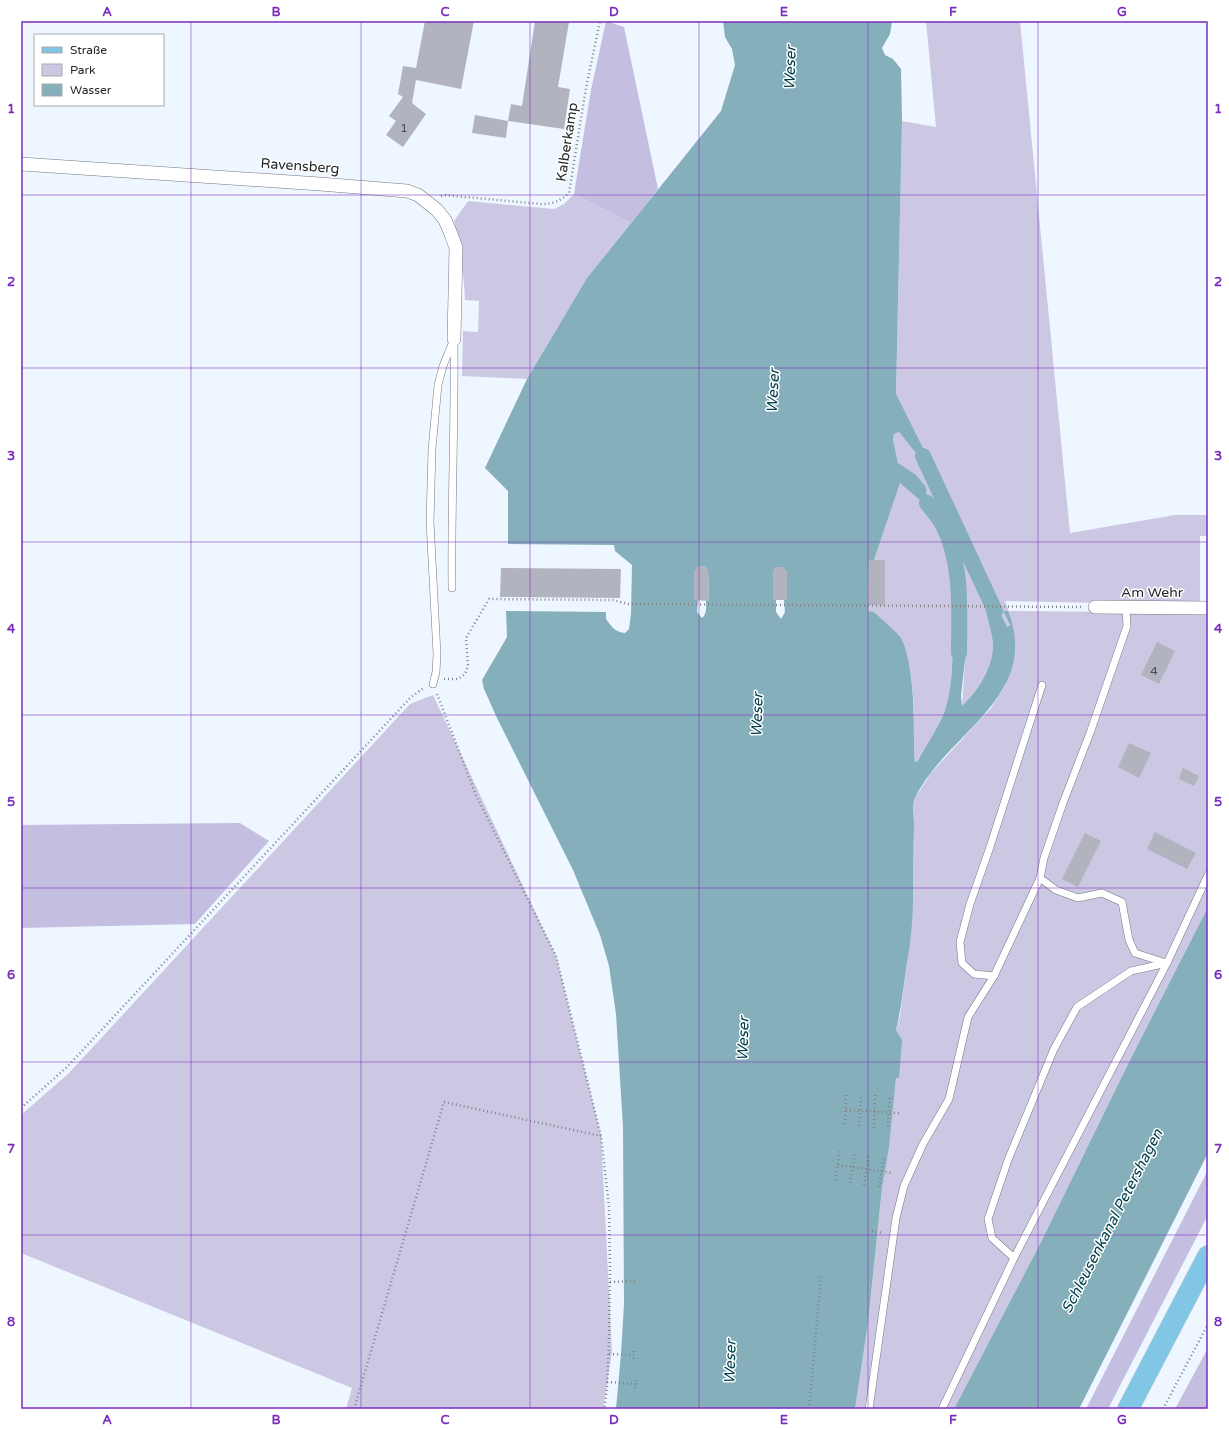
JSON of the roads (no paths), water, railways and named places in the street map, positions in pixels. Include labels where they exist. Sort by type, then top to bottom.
[{"type":"main road","points":[[1128,1409],[1208,1256]]},
{"type":"street","name":"Ravensberg","points":[[21,164],[320,184],[407,191],[418,195],[437,210],[445,220],[456,248],[454,339]]},
{"type":"street","name":"Am Wehr","points":[[1095,607],[1208,608]]},
{"type":"lane","points":[[452,588],[451,534],[455,404],[454,339]]},
{"type":"lane","points":[[433,684],[436,672],[437,654],[430,522],[433,442],[438,385],[443,366],[454,339]]},
{"type":"lane","points":[[869,1409],[896,1218],[904,1186],[923,1144],[949,1099],[968,1017],[994,976],[1040,878],[1044,858],[1090,733],[1127,626],[1126,608]]},
{"type":"lane","points":[[994,976],[974,974],[962,962],[960,942],[970,904],[1042,685]]},
{"type":"lane","points":[[942,1409],[1014,1258],[1166,963],[1208,875]]},
{"type":"lane","points":[[1040,878],[1056,890],[1078,898],[1102,893],[1122,902],[1130,940],[1136,953],[1166,963]]},
{"type":"lane","points":[[1014,1258],[992,1238],[988,1219],[1008,1160],[1054,1049],[1077,1007],[1132,971],[1166,963]]},
{"type":"water","name":"Weser","points":[[723,21],[892,21],[890,34],[882,48],[885,55],[893,59],[901,69],[902,121],[896,394],[926,454],[919,457],[899,432],[894,434],[893,440],[898,463],[915,474],[926,487],[927,503],[921,501],[900,483],[874,560],[869,560],[868,611],[874,612],[901,638],[906,650],[913,694],[915,762],[918,761],[939,723],[945,710],[948,698],[952,673],[953,610],[955,610],[954,653],[964,652],[964,610],[966,610],[965,660],[961,696],[962,706],[983,680],[990,664],[993,647],[986,611],[999,611],[1007,627],[1010,625],[1003,611],[1008,611],[1015,641],[1012,667],[1002,691],[986,712],[947,753],[929,775],[913,804],[912,922],[902,1000],[896,1030],[902,1040],[899,1078],[896,1078],[889,1148],[882,1188],[868,1323],[855,1409],[616,1409],[624,1304],[623,1127],[616,1014],[609,966],[600,935],[573,870],[497,718],[484,689],[482,680],[507,637],[506,611],[606,612],[606,619],[616,630],[625,633],[629,629],[631,614],[632,565],[615,551],[614,545],[508,544],[508,491],[485,468],[527,379],[587,278],[721,111],[735,65],[732,49],[725,37]],"holes":[[[705,566],[708,571],[709,600],[706,601],[706,608],[702,618],[697,612],[698,600],[694,600],[694,572]],[[776,567],[783,567],[787,572],[787,600],[784,600],[785,612],[781,619],[776,612],[776,600],[773,600],[773,573]]]},
{"type":"water","name":"Schleusenkanal Petershagen","points":[[1208,907],[1208,1153],[1079,1409],[954,1409],[1041,1242],[1130,1060]]},
{"type":"waterway","points":[[923,456],[995,611]]},
{"type":"waterway","points":[[927,503],[943,525],[954,556],[957,572],[959,604],[959,653]]}]
